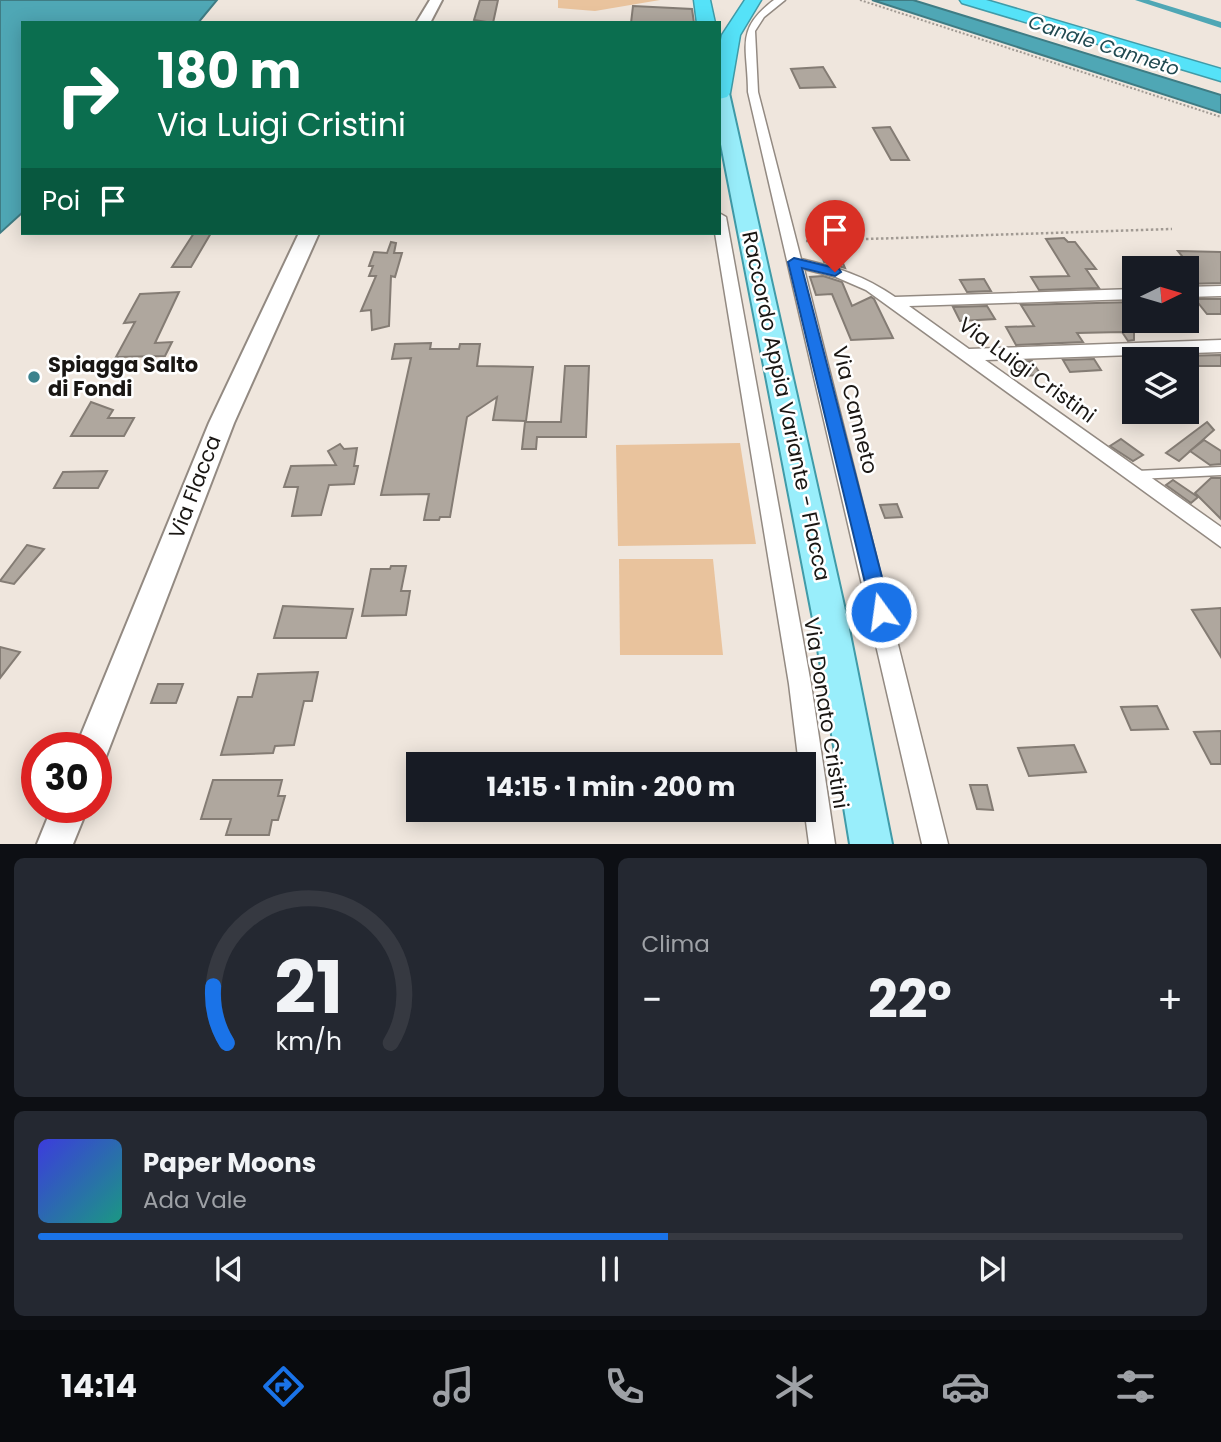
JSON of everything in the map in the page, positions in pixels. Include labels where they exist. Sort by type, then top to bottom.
[{"type":"highway","points":[[702,0],[706,21]]},
{"type":"highway","points":[[985,0],[1221,69]]},
{"type":"highway","points":[[721,85],[734,26],[754,2]]},
{"type":"highway","points":[[962,2],[1221,75]]},
{"type":"main road","points":[[425,21],[436,0]]},
{"type":"main road","name":"Raccordo Appia Variante - Flacca","points":[[721,96],[830,619],[871,844]]},
{"type":"main road","name":"Via Flacca","points":[[99,732],[227,406],[259,333],[308,235]]},
{"type":"main road","points":[[55,844],[64,823]]},
{"type":"street","points":[[694,0],[697,21]]},
{"type":"street","name":"Via Canneto","points":[[780,0],[758,16],[749,36],[753,53],[751,78],[754,97],[881,612],[935,844]]},
{"type":"street","name":"Via Donato Cristini","points":[[721,229],[800,684],[822,844]]},
{"type":"street","name":"Via Luigi Cristini","points":[[794,262],[851,277],[893,302],[1221,538]]},
{"type":"street","points":[[1199,292],[1221,291]]},
{"type":"street","points":[[893,302],[1122,294]]},
{"type":"street","points":[[967,355],[1221,346]]},
{"type":"lane","points":[[1135,475],[1221,471]]},
{"type":"path","points":[[860,0],[1221,117]]},
{"type":"path","points":[[789,242],[1172,229]]},
{"type":"shaded area","points":[[558,0],[660,0],[595,11],[558,8]]},
{"type":"shaded area","points":[[740,443],[756,544],[618,546],[616,445]]},
{"type":"shaded area","points":[[619,559],[713,559],[723,655],[620,655]]},
{"type":"water","points":[[0,0],[217,0],[200,21],[21,21],[21,214],[0,233]]},
{"type":"water","points":[[872,0],[913,0],[1221,95],[1221,113]]},
{"type":"building","points":[[480,0],[498,0],[493,21],[474,20]]},
{"type":"building","points":[[633,6],[692,9],[694,21],[631,21]]},
{"type":"building","points":[[823,67],[835,87],[800,88],[791,69]]},
{"type":"building","points":[[890,127],[909,160],[891,160],[873,128]]},
{"type":"building","points":[[193,235],[210,235],[191,267],[172,267]]},
{"type":"building","points":[[1064,238],[1068,242],[1075,242],[1096,269],[1086,269],[1099,288],[1039,290],[1031,277],[1069,276],[1046,239]]},
{"type":"building","points":[[391,242],[396,243],[394,253],[402,253],[395,277],[391,276],[389,326],[372,330],[371,310],[361,311],[376,276],[369,276],[373,266],[369,266],[374,252],[387,253]]},
{"type":"building","points":[[819,247],[837,249],[845,268],[824,262]]},
{"type":"building","points":[[1178,251],[1221,252],[1221,283],[1199,284],[1199,256],[1182,256]]},
{"type":"building","points":[[823,276],[842,282],[852,306],[871,297],[874,299],[893,338],[851,340],[832,294],[816,295],[810,277]]},
{"type":"building","points":[[984,279],[991,291],[967,292],[960,280]]},
{"type":"building","points":[[179,292],[155,343],[172,342],[165,356],[116,357],[135,322],[124,323],[140,294]]},
{"type":"building","points":[[1199,299],[1221,299],[1221,314],[1207,314],[1199,304]]},
{"type":"building","points":[[1122,302],[1122,332],[1077,333],[1083,342],[1016,345],[1006,327],[1034,326],[1021,305]]},
{"type":"building","points":[[987,306],[995,319],[960,321],[953,307]]},
{"type":"building","points":[[1123,333],[1134,333],[1134,340],[1128,341]]},
{"type":"building","points":[[431,343],[430,349],[459,349],[460,344],[480,344],[477,366],[533,367],[526,421],[493,420],[497,397],[467,417],[450,517],[440,517],[439,520],[424,520],[429,494],[381,495],[411,358],[392,359],[395,344]]},
{"type":"building","points":[[1221,355],[1221,366],[1199,366],[1199,356]]},
{"type":"building","points":[[1094,359],[1101,370],[1070,372],[1063,360]]},
{"type":"building","points":[[1032,361],[1041,375],[1020,376],[1012,362]]},
{"type":"building","points":[[565,366],[589,366],[586,437],[537,437],[536,449],[522,449],[525,422],[561,422]]},
{"type":"building","points":[[91,402],[113,410],[108,418],[134,418],[124,436],[71,436]]},
{"type":"building","points":[[1207,422],[1214,430],[1179,461],[1166,453]]},
{"type":"building","points":[[1121,439],[1143,455],[1133,461],[1110,446]]},
{"type":"building","points":[[1204,440],[1221,451],[1221,464],[1210,465],[1190,451]]},
{"type":"building","points":[[340,444],[344,449],[357,448],[354,466],[358,466],[354,484],[329,485],[321,515],[292,516],[298,487],[284,487],[291,466],[336,465],[328,451]]},
{"type":"building","points":[[107,471],[98,488],[54,488],[63,472]]},
{"type":"building","points":[[1211,478],[1221,478],[1221,519],[1195,493]]},
{"type":"building","points":[[1173,480],[1198,497],[1191,503],[1166,485]]},
{"type":"building","points":[[897,504],[902,517],[885,518],[880,505]]},
{"type":"building","points":[[27,545],[44,549],[14,584],[0,581]]},
{"type":"building","points":[[391,566],[406,566],[401,591],[410,591],[406,615],[362,616],[371,569],[390,569]]},
{"type":"building","points":[[283,606],[353,609],[346,638],[274,638]]},
{"type":"building","points":[[1221,608],[1221,657],[1192,610]]},
{"type":"building","points":[[0,647],[20,652],[0,678]]},
{"type":"building","points":[[318,672],[312,701],[304,701],[294,745],[275,746],[273,753],[221,755],[238,697],[252,697],[258,674]]},
{"type":"building","points":[[158,684],[183,684],[176,703],[151,703]]},
{"type":"building","points":[[1157,706],[1168,729],[1131,730],[1121,707]]},
{"type":"building","points":[[1221,731],[1221,764],[1211,764],[1194,732]]},
{"type":"building","points":[[1074,745],[1086,772],[1029,776],[1018,748]]},
{"type":"building","points":[[213,780],[282,780],[278,796],[285,796],[278,820],[272,820],[269,835],[226,835],[231,819],[201,819]]},
{"type":"building","points":[[970,785],[987,785],[993,810],[977,809]]},
{"type":"waterway","points":[[1140,0],[1221,25]]},
{"type":"place","name":"Spiagga Salto di Fondi","points":[[34,377]]},
{"type":"route","points":[[835,272],[794,262],[881,612]]},
{"type":"water label","name":"Canale Canneto","points":[[1104,45]]}]
